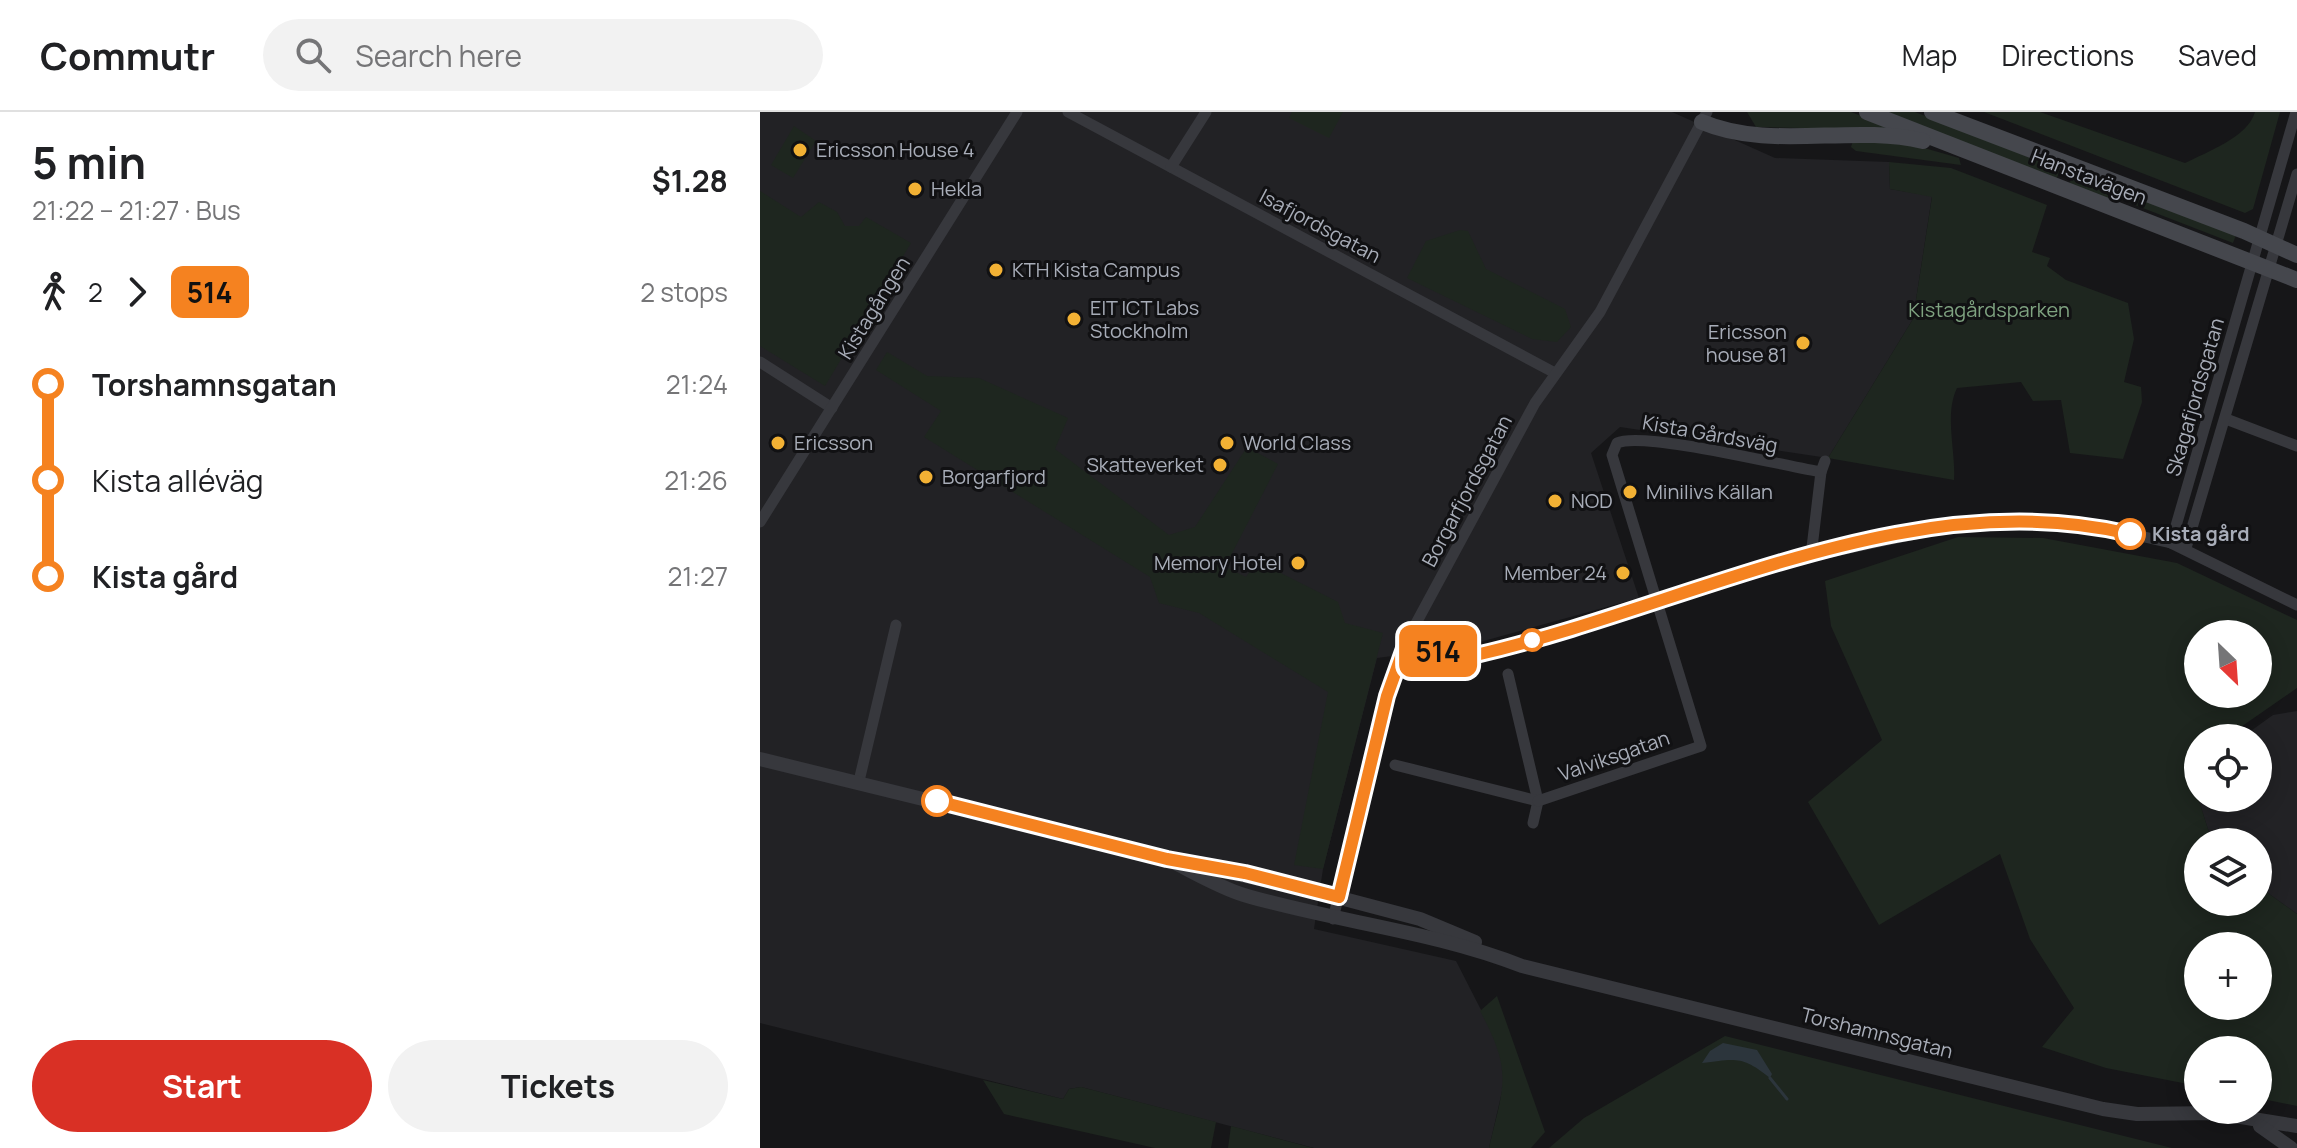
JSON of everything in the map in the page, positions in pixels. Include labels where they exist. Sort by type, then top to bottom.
[{"type":"main road","name":"Hanstavägen","points":[[1867,112],[2297,280]]},
{"type":"main road","name":"Hanstavägen","points":[[1932,112],[2297,255]]},
{"type":"main road","points":[[1704,117],[1737,133],[1908,138],[1960,150]]},
{"type":"main road","points":[[2060,188],[2069,165]]},
{"type":"street","name":"Kistagången","points":[[760,522],[1017,112]]},
{"type":"street","name":"Isafjordsgatan","points":[[1068,112],[1555,373]]},
{"type":"street","points":[[1171,167],[1206,112]]},
{"type":"street","name":"Skagafjordsgatan","points":[[2171,543],[2296,112]]},
{"type":"street","name":"Borgarfjordsgatan","points":[[1333,919],[1387,696],[1407,640],[1555,373],[1600,312],[1704,117]]},
{"type":"street","name":"Skagafjordsgatan","points":[[2186,548],[2297,174]]},
{"type":"street","points":[[760,362],[832,408]]},
{"type":"street","points":[[2226,419],[2297,446]]},
{"type":"street","name":"Kista Gårdsväg","points":[[1701,746],[1612,455],[1617,443],[1630,438],[1823,467],[1811,556]]},
{"type":"street","points":[[1407,640],[1444,653],[1480,654],[1811,556],[1976,521],[2042,520],[2114,530],[2171,543],[2297,605]]},
{"type":"street","points":[[859,781],[896,625]]},
{"type":"street","points":[[1508,674],[1538,801],[1533,823]]},
{"type":"street","name":"Valviksgatan","points":[[1538,801],[1701,746]]},
{"type":"street","name":"Torshamnsgatan","points":[[760,759],[1167,859],[1245,873],[1339,897],[1445,927],[1490,949],[1496,956]]},
{"type":"street","points":[[1395,765],[1538,801]]},
{"type":"street","name":"Torshamnsgatan","points":[[1167,859],[1241,894],[1333,919],[1453,942],[1522,966],[2111,1111],[2184,1113]]},
{"type":"street","name":"Torshamnsgatan","points":[[2256,1124],[2292,1148]]},
{"type":"street","name":"Torshamnsgatan","points":[[2272,1124],[2297,1126]]},
{"type":"street","points":[[2292,1148],[2297,1134]]},
{"type":"shaded area","points":[[760,112],[1672,112],[1775,158],[1889,162],[1890,189],[1932,196],[1913,319],[1828,458],[1620,427],[1591,453],[1639,598],[1462,647],[1377,658],[1323,869],[1314,929],[1456,961],[1500,1047],[1504,1083],[1489,1148],[1314,1148],[1081,1087],[1069,1089],[1063,1099],[760,1023]]},
{"type":"shaded area","points":[[2297,711],[2297,914],[2272,896],[2272,828],[2208,828],[2202,812],[2272,812],[2272,724],[2260,724],[2273,715]]},
{"type":"shaded area","points":[[1723,1043],[1757,1050],[1772,1074],[1770,1078],[1752,1065],[1738,1060],[1702,1063],[1710,1051]]},
{"type":"green space","points":[[1292,112],[1343,112],[1329,138],[1289,118]]},
{"type":"green space","points":[[1747,112],[1851,112],[1898,130],[1756,127]]},
{"type":"green space","points":[[1878,112],[1915,112],[2061,168],[2056,180]]},
{"type":"green space","points":[[1984,112],[2040,112],[2185,163],[2236,136],[2251,121],[2255,112],[2280,112],[2253,209],[2245,213]]},
{"type":"green space","points":[[794,126],[816,141],[793,178],[771,165]]},
{"type":"green space","points":[[1853,141],[1907,143],[1959,158],[1961,165],[1856,151],[1851,147]]},
{"type":"green space","name":"Kistagårdsparken","points":[[1889,162],[1951,168],[2047,205],[2032,252],[2050,258],[2047,266],[2066,280],[2128,303],[2134,339],[2124,382],[2141,387],[2142,402],[2123,459],[2070,453],[2061,400],[2033,401],[2021,382],[1957,388],[1951,410],[1954,480],[1828,458],[1913,319],[1932,197],[1890,189]]},
{"type":"green space","points":[[2073,173],[2236,235],[2233,243],[2117,198],[2103,198],[2069,185]]},
{"type":"green space","points":[[760,191],[801,217],[819,202],[837,212],[845,226],[859,226],[866,217],[911,243],[825,386],[760,346]]},
{"type":"green space","points":[[1460,230],[1468,231],[1486,269],[1565,309],[1571,327],[1557,342],[1532,339],[1407,278],[1426,241]]},
{"type":"green space","points":[[887,352],[927,376],[979,378],[1068,418],[1055,449],[1169,535],[1195,527],[1247,447],[1278,464],[1225,567],[1246,577],[1257,561],[1338,602],[1345,623],[1383,633],[1323,869],[1294,865],[1328,692],[1199,613],[1159,603],[1150,577],[924,437],[941,411],[876,370]]},
{"type":"green space","points":[[1958,537],[2043,538],[2177,563],[2297,620],[2297,688],[2272,705],[2272,620],[2184,620],[2184,708],[2268,708],[2245,724],[2184,724],[2184,812],[2203,812],[2208,828],[2184,828],[2184,916],[2272,916],[2272,896],[2297,914],[2297,1106],[2272,1101],[2272,1036],[2184,1036],[2184,1083],[2106,1068],[2042,1047],[2074,1008],[2030,939],[2000,854],[1879,925],[1808,802],[1882,740],[1831,626],[1825,581]]},
{"type":"green space","points":[[1497,996],[1545,1132],[1531,1148],[1489,1148],[1499,1108],[1502,1078],[1497,1049],[1480,1011]]},
{"type":"green space","points":[[1725,1036],[2172,1148],[1549,1148],[1584,1118]]},
{"type":"green space","points":[[983,1080],[1063,1099],[1069,1089],[1081,1087],[1216,1122],[1211,1148],[1155,1148],[1004,1114]]},
{"type":"green space","points":[[1231,1126],[1313,1148],[1228,1148]]},
{"type":"waterway","points":[[1770,1078],[1787,1099]]},
{"type":"bus line","name":"514","points":[[937,801],[1167,859],[1245,873],[1339,897],[1387,696],[1407,640],[1444,653],[1480,654],[1811,556],[1950,524],[2042,520],[2130,534]]},
{"type":"place","name":"Ericsson House 4","points":[[800,150]]},
{"type":"place","name":"Hekla","points":[[915,189]]},
{"type":"place","name":"KTH Kista Campus","points":[[996,270]]},
{"type":"place","name":"EIT ICT Labs Stockholm","points":[[1074,319]]},
{"type":"place","name":"Ericsson house 81","points":[[1803,343]]},
{"type":"place","name":"Ericsson","points":[[778,443]]},
{"type":"place","name":"World Class","points":[[1227,443]]},
{"type":"place","name":"Skatteverket","points":[[1220,465]]},
{"type":"place","name":"Borgarfjord","points":[[926,477]]},
{"type":"place","name":"Minilivs Källan","points":[[1630,492]]},
{"type":"place","name":"NOD","points":[[1555,501]]},
{"type":"place","name":"Kista gård","points":[[2130,534]]},
{"type":"place","name":"Memory Hotel","points":[[1298,563]]},
{"type":"place","name":"Member 24","points":[[1623,573]]}]
